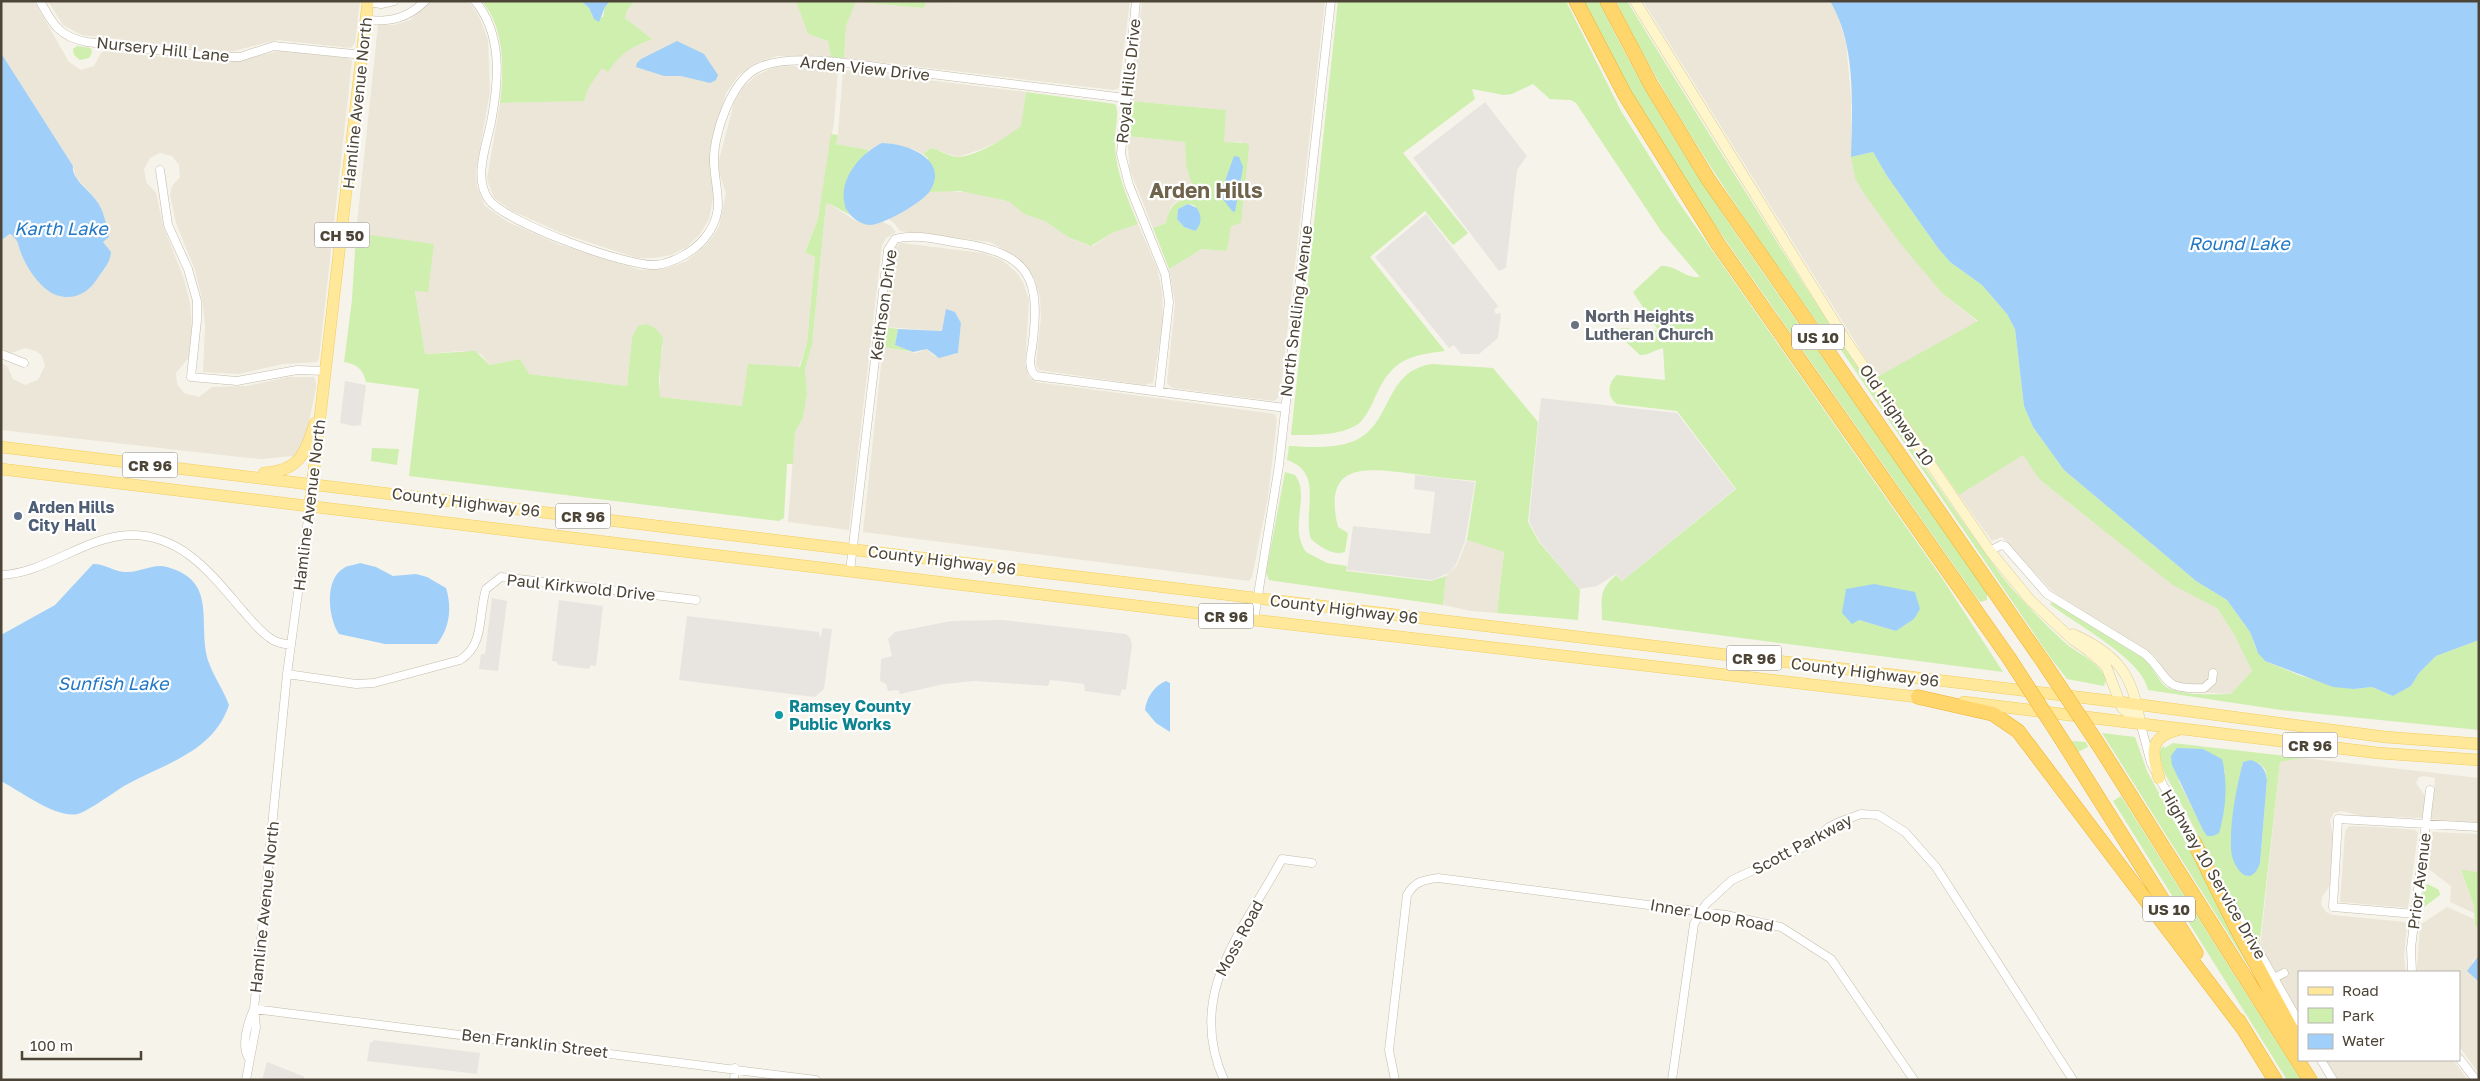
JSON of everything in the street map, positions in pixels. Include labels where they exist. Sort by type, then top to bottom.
[{"type":"highway","name":"US 10","points":[[1576,1],[1625,95],[1718,244],[2009,658],[2275,1080]]},
{"type":"highway","name":"US 10","points":[[1607,1],[1651,85],[1708,179],[2044,663],[2098,744],[2310,1080]]},
{"type":"highway","points":[[1918,697],[1993,714],[2018,731],[2242,1027]]},
{"type":"highway","points":[[2194,842],[2238,931],[2298,1042]]},
{"type":"highway","points":[[2308,1061],[2318,1080]]},
{"type":"main road","name":"Hamline Avenue North","points":[[310,504],[368,2]]},
{"type":"main road","points":[[232,474],[273,472],[296,463],[305,452],[323,397]]},
{"type":"main road","name":"County Highway 96","points":[[1,447],[2137,704],[2385,737],[2479,744]]},
{"type":"main road","name":"County Highway 96","points":[[1,468],[1254,620],[2140,722],[2378,753],[2479,760]]},
{"type":"main road","points":[[2159,778],[2154,756],[2157,740],[2177,730],[2194,730]]},
{"type":"street","name":"Nursery Hill Lane","points":[[40,1],[58,30],[69,38],[87,42],[226,58],[240,57],[274,46],[363,55]]},
{"type":"street","points":[[368,2],[381,4],[394,1]]},
{"type":"street","points":[[366,20],[384,21],[400,19],[415,11],[425,1]]},
{"type":"street","name":"Arden View Drive","points":[[474,1],[489,25],[496,50],[497,78],[494,108],[481,178],[489,200],[514,219],[535,228],[624,260],[645,264],[658,265],[685,254],[704,238],[711,228],[719,208],[714,161],[725,110],[739,83],[761,66],[790,61],[842,64],[1125,98]]},
{"type":"street","name":"Royal Hills Drive","points":[[1136,1],[1121,141],[1125,173],[1165,274],[1168,287],[1170,302],[1159,392]]},
{"type":"street","name":"North Snelling Avenue","points":[[1254,620],[1256,598],[1275,495],[1332,1]]},
{"type":"street","name":"Old Highway 10","points":[[1635,1],[1851,347],[1990,551],[2030,600],[2106,666],[2114,682],[2119,702],[2127,713],[2140,722]]},
{"type":"street","points":[[160,170],[168,225],[188,269],[197,301],[191,377],[236,381],[297,370],[326,371]]},
{"type":"street","name":"Keithson Drive","points":[[850,570],[888,250],[895,239],[911,237],[982,246],[1002,253],[1016,262],[1027,276],[1035,299],[1036,317],[1030,361],[1032,372],[1036,376],[1285,408]]},
{"type":"street","points":[[1,354],[24,363]]},
{"type":"street","name":"Hamline Avenue North","points":[[246,1080],[248,1057],[245,1051],[250,1019],[254,1008],[287,674],[310,504]]},
{"type":"street","points":[[1,575],[34,568],[105,539],[130,535],[156,537],[176,545],[193,556],[207,569],[256,625],[273,640],[291,645]]},
{"type":"street","points":[[1990,551],[2001,545],[2005,546],[2047,594],[2145,654],[2157,667],[2166,682],[2173,685],[2204,688],[2212,681],[2213,673]]},
{"type":"street","name":"Paul Kirkwold Drive","points":[[287,674],[356,684],[374,683],[460,660],[469,654],[478,637],[486,589],[501,577],[696,600]]},
{"type":"street","name":"Old Highway 10","points":[[2065,631],[2091,642],[2116,661],[2130,680],[2140,722]]},
{"type":"street","name":"Highway 10 Service Drive","points":[[2140,722],[2149,757],[2159,778],[2298,1020]]},
{"type":"street","name":"Prior Avenue","points":[[2412,971],[2411,948],[2430,790]]},
{"type":"street","name":"Scott Parkway","points":[[1672,1080],[1694,924],[1700,911],[1732,880],[1810,844],[1829,827],[1851,816],[1869,814],[1878,815],[1905,832],[1936,867],[2073,1080]]},
{"type":"street","points":[[2415,914],[2332,907],[2338,819],[2479,828]]},
{"type":"street","name":"Moss Road","points":[[1224,1080],[1215,1061],[1210,1036],[1210,1010],[1216,983],[1230,949],[1282,859],[1312,863]]},
{"type":"street","name":"Inner Loop Road","points":[[1395,1080],[1389,1050],[1390,1027],[1407,895],[1412,886],[1421,881],[1438,878],[1700,911],[1780,927],[1830,959],[1914,1080]]},
{"type":"street","points":[[2274,978],[2284,973]]},
{"type":"street","name":"Ben Franklin Street","points":[[254,1008],[735,1068],[816,1080]]},
{"type":"street","points":[[2460,1059],[2476,1080]]},
{"type":"street","points":[[2322,1061],[2333,1080]]},
{"type":"street","points":[[734,1080],[735,1068]]},
{"type":"shaded area","points":[[1,1],[34,1],[69,62],[81,70],[94,66],[104,51],[225,63],[279,51],[348,58],[352,61],[319,358],[317,362],[283,364],[239,374],[203,372],[205,325],[202,299],[195,270],[176,223],[170,194],[172,186],[180,177],[179,165],[172,156],[160,153],[150,158],[144,169],[146,182],[156,193],[163,225],[184,279],[190,303],[192,327],[189,357],[176,373],[177,384],[184,393],[199,397],[212,387],[247,386],[288,377],[314,377],[316,389],[304,444],[295,458],[293,456],[262,459],[240,457],[1,430],[1,363],[7,366],[13,379],[25,385],[38,380],[45,366],[42,356],[36,351],[25,348],[11,353],[1,348],[1,240],[6,235],[13,236],[19,242],[21,253],[27,262],[61,297],[70,297],[84,292],[106,268],[103,242],[109,237],[97,201],[76,177],[73,166],[1,53]]},
{"type":"shaded area","points":[[48,1],[360,1],[355,43],[351,48],[277,40],[226,53],[82,35],[63,25]]},
{"type":"shaded area","points":[[431,1],[468,1],[479,16],[488,40],[490,92],[476,170],[477,187],[485,206],[508,222],[558,244],[640,270],[667,268],[687,261],[708,243],[719,227],[726,193],[719,172],[719,160],[734,103],[742,88],[757,75],[775,67],[793,66],[838,69],[834,122],[818,219],[805,251],[815,257],[807,343],[799,367],[742,406],[660,397],[660,362],[663,346],[632,337],[627,386],[529,374],[520,359],[490,365],[481,354],[462,351],[425,354],[415,290],[428,292],[356,233],[378,25],[394,25],[410,20]]},
{"type":"shaded area","points":[[635,1],[796,1],[808,34],[828,41],[831,57],[777,56],[756,63],[738,76],[726,93],[710,149],[714,193],[709,219],[700,234],[687,247],[671,255],[654,258],[637,258],[600,246],[564,234],[512,211],[494,198],[487,179],[500,103],[584,101],[589,87],[602,67],[608,71],[620,56],[629,49],[652,39],[625,18],[627,10]]},
{"type":"shaded area","points":[[926,1],[954,3],[969,1],[1130,1],[1119,88],[1114,90],[844,58],[846,26],[856,2],[924,8]]},
{"type":"shaded area","points":[[1142,1],[1325,1],[1280,396],[1274,401],[1172,388],[1167,383],[1175,303],[1169,269],[1202,249],[1227,251],[1243,142],[1224,142],[1225,110],[1131,101]]},
{"type":"shaded area","points":[[1643,1],[1830,1],[1837,13],[1846,43],[1851,98],[1851,157],[1856,178],[1942,293],[1978,322],[1877,377]]},
{"type":"shaded area","points":[[843,70],[1026,92],[1022,126],[1008,137],[958,157],[931,148],[923,154],[913,149],[888,143],[882,143],[869,150],[836,144]]},
{"type":"shaded area","points":[[1485,102],[1527,156],[1517,170],[1506,268],[1499,271],[1413,158]]},
{"type":"shaded area","points":[[1127,136],[1185,142],[1186,165],[1195,196],[1176,202],[1171,206],[1166,223],[1153,228],[1130,170]]},
{"type":"shaded area","points":[[929,192],[975,193],[1010,202],[1024,214],[1045,221],[1068,237],[1087,245],[1093,246],[1112,233],[1138,224],[1157,268],[1162,291],[1163,321],[1153,383],[1143,385],[1039,370],[1036,365],[1041,317],[1040,297],[1034,278],[1019,258],[990,242],[900,231],[887,218]]},
{"type":"shaded area","points":[[828,203],[856,221],[877,224],[881,221],[891,226],[896,232],[886,238],[882,245],[849,530],[788,522],[795,432],[803,418],[807,393],[805,369],[812,345],[826,204]]},
{"type":"shaded area","points":[[1426,214],[1498,306],[1494,310],[1496,314],[1501,313],[1498,338],[1479,354],[1461,354],[1454,345],[1449,348],[1375,257]]},
{"type":"shaded area","points":[[901,243],[983,253],[1002,260],[1016,272],[1023,282],[1029,300],[1025,364],[1029,377],[1036,382],[1275,414],[1277,420],[1268,497],[1252,577],[1249,581],[863,532],[883,347],[916,353],[927,349],[934,356],[958,353],[961,323],[955,312],[942,331],[885,327],[893,253],[896,246]]},
{"type":"shaded area","points":[[345,381],[366,385],[361,425],[354,426],[340,423]]},
{"type":"shaded area","points":[[1541,398],[1677,413],[1735,489],[1622,581],[1616,574],[1597,586],[1579,589],[1540,542],[1529,522]]},
{"type":"shaded area","points":[[2023,454],[2039,479],[2093,522],[2217,608],[2234,634],[2252,671],[2231,694],[2174,691],[2174,681],[2166,674],[2154,655],[2053,592],[2002,537],[1992,541],[1959,495]]},
{"type":"shaded area","points":[[1415,475],[1475,482],[1465,541],[1456,564],[1449,573],[1432,580],[1347,570],[1353,526],[1430,534],[1435,492],[1414,489]]},
{"type":"shaded area","points":[[1467,540],[1504,552],[1497,613],[1471,611],[1443,605],[1446,576],[1457,565]]},
{"type":"shaded area","points":[[492,598],[507,601],[498,671],[479,669],[481,654],[485,654]]},
{"type":"shaded area","points":[[559,600],[603,606],[596,666],[591,665],[589,669],[558,665],[557,662],[552,661]]},
{"type":"shaded area","points":[[687,616],[819,632],[820,638],[823,628],[832,629],[824,689],[815,697],[679,680]]},
{"type":"shaded area","points":[[1003,620],[1126,634],[1130,638],[1132,645],[1126,690],[1122,689],[1120,696],[1085,691],[1084,684],[1050,680],[1048,686],[975,681],[944,684],[900,694],[898,690],[888,691],[886,684],[880,681],[881,659],[892,656],[888,639],[895,632],[951,621]]},
{"type":"shaded area","points":[[2304,758],[2479,778],[2479,823],[2431,819],[2435,778],[2424,776],[2419,777],[2416,783],[2426,797],[2424,818],[2362,816],[2342,811],[2334,813],[2330,820],[2333,836],[2330,885],[2322,897],[2321,905],[2326,912],[2333,915],[2405,922],[2407,925],[2404,957],[2406,971],[2298,971],[2298,1013],[2260,948],[2280,762]]},
{"type":"shaded area","points":[[2348,827],[2415,830],[2418,833],[2408,908],[2340,902],[2345,832]]},
{"type":"shaded area","points":[[2433,832],[2479,834],[2479,872],[2461,871],[2474,906],[2474,913],[2450,902],[2451,886],[2427,868],[2430,836]]},
{"type":"shaded area","points":[[2447,907],[2474,919],[2475,926],[2479,928],[2479,955],[2472,962],[2474,978],[2479,982],[2479,1074],[2460,1047],[2460,971],[2418,971],[2420,925]]},
{"type":"shaded area","points":[[373,1040],[480,1053],[477,1074],[367,1061],[370,1042],[373,1042]]},
{"type":"shaded area","points":[[2326,1061],[2454,1061],[2468,1080],[2338,1080]]},
{"type":"shaded area","points":[[267,1062],[303,1076],[306,1080],[262,1080]]},
{"type":"green space","points":[[482,1],[581,1],[589,8],[593,17],[603,17],[605,7],[610,1],[635,1],[627,10],[625,18],[652,39],[627,51],[608,72],[602,68],[589,87],[584,101],[500,103],[502,63],[499,37],[490,12]]},
{"type":"green space","points":[[796,1],[926,1],[924,8],[856,2],[846,26],[844,58],[831,57],[828,41],[808,34]]},
{"type":"green space","points":[[1338,1],[1566,1],[1621,111],[1677,200],[1942,578],[2003,672],[1602,620],[1602,595],[1606,586],[1616,575],[1622,581],[1736,489],[1677,411],[1617,404],[1611,398],[1610,385],[1617,375],[1665,380],[1663,348],[1640,355],[1625,341],[1621,328],[1658,330],[1633,292],[1661,266],[1671,267],[1689,276],[1700,277],[1661,231],[1576,103],[1571,100],[1550,99],[1533,84],[1512,94],[1504,95],[1472,89],[1475,99],[1403,153],[1468,233],[1453,245],[1425,211],[1370,257],[1445,351],[1418,356],[1399,364],[1385,378],[1366,416],[1355,426],[1340,432],[1291,435]],"holes":[[[1914,619],[1896,631],[1859,620]]]},
{"type":"green space","points":[[1584,1],[1599,1],[1642,84],[1716,204],[1987,593],[1987,600],[1980,602],[1976,597],[1705,211],[1643,115]]},
{"type":"green space","points":[[1616,1],[1627,1],[1851,357],[1897,427],[1993,564],[2017,595],[2044,623],[2069,646],[2099,668],[2106,680],[2104,686],[2067,679],[2050,657],[1839,347],[1833,345],[1690,135],[1639,47]]},
{"type":"green space","points":[[77,46],[91,48],[92,53],[89,58],[80,60],[74,55],[73,49]]},
{"type":"green space","points":[[1026,92],[1115,104],[1117,112],[1115,149],[1117,161],[1122,182],[1138,224],[1112,233],[1091,246],[1068,237],[1045,221],[1024,214],[1010,202],[960,191],[929,192],[928,158],[923,154],[931,148],[957,157],[965,156],[1000,141],[1021,126]]},
{"type":"green space","points":[[1131,101],[1226,110],[1224,142],[1247,143],[1249,147],[1241,223],[1231,226],[1227,251],[1202,249],[1169,269],[1153,228],[1166,223],[1170,211],[1175,204],[1195,196],[1186,165],[1185,142],[1127,136]],"holes":[[[1188,204],[1194,205],[1199,211],[1195,231],[1184,227],[1177,219],[1178,209]]]},
{"type":"green space","points":[[831,134],[838,135],[836,144],[869,150],[850,173],[846,209],[850,215],[830,204],[826,204],[812,345],[805,369],[807,393],[803,418],[795,432],[793,464],[787,464],[784,518],[779,521],[409,476],[419,389],[366,382],[359,368],[344,362],[352,300],[356,233],[434,244],[428,292],[415,291],[425,354],[475,351],[490,365],[520,359],[529,374],[627,386],[632,337],[638,326],[647,324],[655,328],[663,337],[659,377],[660,397],[742,406],[748,364],[800,367],[807,343],[815,257],[805,252],[818,219]]},
{"type":"green space","points":[[1873,152],[1887,176],[1938,248],[1950,262],[1982,285],[2007,314],[2015,329],[2024,406],[2033,427],[2064,470],[2196,581],[2227,600],[2250,632],[2256,649],[2265,661],[2301,676],[2354,689],[2372,687],[2393,696],[2411,686],[2419,673],[2436,656],[2479,640],[2479,730],[2281,710],[2148,690],[2143,678],[2134,666],[2121,654],[2050,604],[2052,602],[2143,658],[2162,683],[2175,691],[2194,694],[2231,694],[2252,671],[2234,634],[2217,608],[2173,585],[2093,522],[2039,479],[2023,455],[1959,495],[1877,377],[1978,321],[1942,293],[1900,243],[1863,192],[1855,178],[1851,157]]},
{"type":"green space","points":[[885,327],[898,329],[895,345],[913,352],[883,347]]},
{"type":"green space","points":[[1432,364],[1493,368],[1538,422],[1528,522],[1539,542],[1580,590],[1578,620],[1497,613],[1504,552],[1467,540],[1476,481],[1380,470],[1352,474],[1342,480],[1336,490],[1335,506],[1338,527],[1348,533],[1345,552],[1331,552],[1311,539],[1309,528],[1309,483],[1306,474],[1299,466],[1287,460],[1289,446],[1330,446],[1354,441],[1367,433],[1376,423],[1396,387],[1405,377],[1416,369]]},
{"type":"green space","points":[[372,448],[399,449],[397,465],[371,461]]},
{"type":"green space","points":[[1285,472],[1295,475],[1299,483],[1301,502],[1299,532],[1306,552],[1327,563],[1347,566],[1346,571],[1431,581],[1446,576],[1443,605],[1269,580],[1266,573]]},
{"type":"green space","points":[[2102,733],[2135,737],[2147,771],[2252,965],[2249,967]]},
{"type":"green space","points":[[2072,741],[2086,742],[2088,747],[2078,752]]},
{"type":"green space","points":[[2173,743],[2304,758],[2280,762],[2259,948],[2164,772],[2159,752],[2163,746],[2165,748]],"holes":[[[2243,762],[2259,763],[2265,769],[2267,780],[2260,863],[2233,812]],[[2225,770],[2222,823],[2207,836],[2178,780]]]},
{"type":"green space","points":[[2121,796],[2301,1080],[2287,1080],[2113,801]]},
{"type":"green space","points":[[2461,870],[2479,872],[2479,928],[2475,926],[2474,906]]},
{"type":"green space","points":[[2428,884],[2439,890],[2440,895],[2424,907],[2422,905],[2424,886]]},
{"type":"water","points":[[581,1],[610,1],[605,7],[599,22],[594,19],[589,8]]},
{"type":"water","name":"Round Lake","points":[[1830,1],[2479,1],[2479,640],[2436,656],[2419,673],[2411,686],[2393,696],[2372,687],[2354,689],[2333,687],[2265,661],[2258,653],[2250,632],[2227,600],[2196,581],[2064,470],[2033,427],[2024,406],[2015,329],[2007,314],[1982,285],[1950,262],[1938,248],[1887,176],[1873,152],[1851,157],[1852,98],[1849,57],[1839,19]]},
{"type":"water","points":[[677,41],[704,54],[718,75],[716,80],[710,83],[681,76],[664,76],[636,67],[641,59]]},
{"type":"water","name":"Karth Lake","points":[[1,53],[73,166],[75,175],[96,200],[104,217],[109,237],[103,242],[111,252],[109,260],[91,287],[75,296],[58,296],[44,287],[28,267],[15,238],[10,234],[1,240]]},
{"type":"water","points":[[882,143],[902,146],[922,155],[930,162],[934,170],[935,180],[930,191],[920,201],[893,217],[870,225],[856,220],[846,209],[844,189],[847,179],[858,162],[865,154]]},
{"type":"water","points":[[1234,156],[1239,157],[1243,167],[1235,212],[1232,211],[1220,195]]},
{"type":"water","points":[[1188,204],[1197,208],[1200,214],[1200,223],[1195,231],[1184,227],[1177,219],[1178,209]]},
{"type":"water","points":[[946,309],[955,312],[961,323],[958,353],[939,358],[927,349],[913,352],[895,345],[898,329],[942,331]]},
{"type":"water","points":[[360,563],[376,567],[393,576],[416,574],[427,577],[446,588],[449,617],[445,631],[437,644],[385,644],[339,634],[330,609],[333,581],[338,573],[347,566]]},
{"type":"water","name":"Sunfish Lake","points":[[93,564],[126,572],[162,566],[183,574],[194,583],[200,594],[203,606],[206,649],[209,663],[229,705],[211,735],[199,746],[124,786],[88,809],[78,814],[69,814],[49,808],[1,781],[1,635],[55,605]]},
{"type":"water","points":[[1874,584],[1915,592],[1920,609],[1914,619],[1896,631],[1859,620],[1852,624],[1842,613],[1846,589]]},
{"type":"water","points":[[1166,681],[1170,683],[1170,732],[1156,723],[1145,710],[1152,692]]},
{"type":"water","points":[[2177,748],[2203,749],[2222,759],[2226,786],[2225,806],[2219,833],[2213,836],[2207,836],[2203,830],[2172,765],[2171,756]]},
{"type":"water","points":[[2251,760],[2262,767],[2267,780],[2260,863],[2256,871],[2246,876],[2234,862],[2231,848],[2231,826],[2243,762]]},
{"type":"water","points":[[2479,955],[2479,982],[2467,971]]},
{"type":"place","name":"North Heights Lutheran Church","points":[[1575,325]]},
{"type":"place","name":"Arden Hills City Hall","points":[[18,516]]},
{"type":"place","name":"Ramsey County Public Works","points":[[779,715]]},
{"type":"district","name":"Arden Hills","points":[[1206,190]]}]
